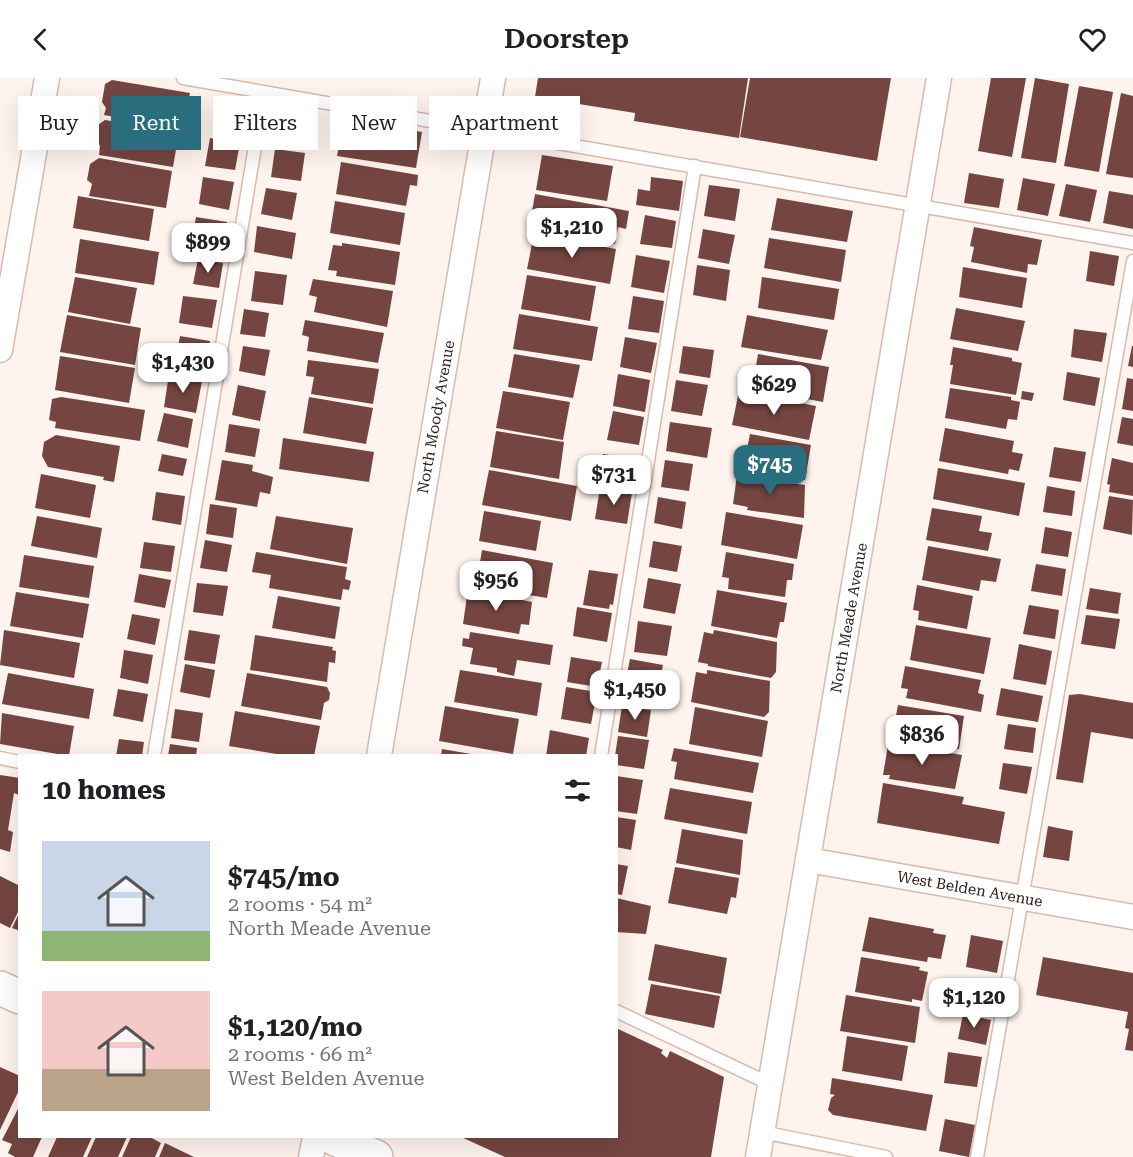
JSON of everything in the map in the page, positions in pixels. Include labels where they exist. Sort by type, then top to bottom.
[{"type":"main road","points":[[0,988],[18,996]]},
{"type":"main road","points":[[333,1138],[376,1157]]},
{"type":"street","points":[[0,350],[47,78]]},
{"type":"street","name":"North Moody Avenue","points":[[490,96],[493,78]]},
{"type":"street","name":"North Meade Avenue","points":[[758,1157],[939,78]]},
{"type":"street","name":"North Moody Avenue","points":[[379,754],[481,150]]},
{"type":"street","name":"West Belden Avenue","points":[[808,860],[1133,917]]},
{"type":"street","points":[[311,1157],[315,1138]]},
{"type":"lane","points":[[183,78],[429,120]]},
{"type":"lane","points":[[154,754],[264,92]]},
{"type":"lane","points":[[580,146],[1133,243]]},
{"type":"lane","points":[[601,754],[695,166]]},
{"type":"lane","points":[[977,1157],[1133,261]]},
{"type":"lane","points":[[0,758],[18,762]]},
{"type":"lane","points":[[618,1012],[770,1084]]},
{"type":"lane","points":[[762,1132],[886,1157]]},
{"type":"building","points":[[538,78],[748,78],[739,138],[634,121],[635,113],[580,104],[580,96],[535,96]]},
{"type":"building","points":[[750,78],[891,78],[877,161],[740,137]]},
{"type":"building","points":[[991,78],[1026,78],[1012,157],[978,151]]},
{"type":"building","points":[[1035,78],[1069,84],[1056,163],[1021,158]]},
{"type":"building","points":[[112,80],[190,93],[190,96],[111,96],[111,116],[104,115],[106,108],[102,102],[105,84]]},
{"type":"building","points":[[1079,86],[1113,92],[1099,172],[1064,166]]},
{"type":"building","points":[[1121,93],[1133,96],[1133,178],[1106,174]]},
{"type":"building","points":[[105,120],[111,121],[111,150],[176,150],[173,167],[99,155],[99,124]]},
{"type":"building","points":[[417,131],[422,132],[416,168],[337,156],[338,150],[417,150]]},
{"type":"building","points":[[210,138],[213,138],[213,150],[239,150],[235,170],[205,166]]},
{"type":"building","points":[[275,150],[305,153],[301,181],[271,177]]},
{"type":"building","points":[[542,155],[613,166],[607,201],[536,190]]},
{"type":"building","points":[[99,158],[172,171],[166,208],[89,196],[92,184],[87,180],[90,164]]},
{"type":"building","points":[[341,162],[418,175],[417,186],[410,185],[406,206],[336,194]]},
{"type":"building","points":[[969,173],[1004,179],[999,208],[964,203]]},
{"type":"building","points":[[203,177],[234,182],[229,210],[199,204]]},
{"type":"building","points":[[651,177],[683,181],[679,211],[636,205],[638,189],[650,191]]},
{"type":"building","points":[[1023,178],[1055,184],[1048,216],[1017,210]]},
{"type":"building","points":[[1066,184],[1097,190],[1090,222],[1059,216]]},
{"type":"building","points":[[709,185],[740,189],[735,221],[704,216]]},
{"type":"building","points":[[266,188],[297,193],[292,220],[261,214]]},
{"type":"building","points":[[1109,191],[1133,195],[1133,229],[1103,223]]},
{"type":"building","points":[[535,194],[629,211],[626,229],[618,227],[615,244],[529,229]]},
{"type":"building","points":[[78,196],[154,209],[149,241],[73,228]]},
{"type":"building","points":[[777,198],[853,211],[847,242],[771,230]]},
{"type":"building","points":[[335,201],[405,213],[400,245],[330,233]]},
{"type":"building","points":[[645,215],[676,221],[672,248],[640,244]]},
{"type":"building","points":[[196,217],[227,222],[222,250],[191,244]]},
{"type":"building","points":[[257,226],[296,233],[292,259],[254,252]]},
{"type":"building","points":[[974,227],[1042,240],[1037,265],[1028,264],[1027,273],[971,262],[974,247],[970,246]]},
{"type":"building","points":[[703,229],[735,235],[729,264],[698,258]]},
{"type":"building","points":[[534,234],[616,249],[610,284],[527,269]]},
{"type":"building","points":[[769,238],[846,250],[841,282],[764,268]]},
{"type":"building","points":[[80,239],[159,252],[154,285],[75,273]]},
{"type":"building","points":[[342,243],[400,252],[395,285],[336,276],[337,271],[328,270],[333,245],[342,246]]},
{"type":"building","points":[[1090,251],[1119,256],[1114,286],[1086,281]]},
{"type":"building","points":[[636,255],[670,261],[664,293],[631,287]]},
{"type":"building","points":[[198,259],[223,263],[219,288],[193,284]]},
{"type":"building","points":[[697,265],[730,270],[726,301],[693,295]]},
{"type":"building","points":[[963,267],[1027,278],[1022,308],[959,297]]},
{"type":"building","points":[[255,271],[287,275],[283,305],[251,301]]},
{"type":"building","points":[[527,275],[596,286],[590,321],[521,309]]},
{"type":"building","points":[[75,277],[137,288],[130,324],[68,312]]},
{"type":"building","points":[[762,277],[839,289],[834,320],[758,308]]},
{"type":"building","points":[[313,279],[393,291],[387,327],[314,312],[317,297],[309,295]]},
{"type":"building","points":[[183,296],[217,300],[212,328],[179,323]]},
{"type":"building","points":[[633,296],[664,301],[659,333],[628,329]]},
{"type":"building","points":[[956,308],[1025,321],[1018,351],[950,339]]},
{"type":"building","points":[[244,309],[269,313],[265,337],[240,334]]},
{"type":"building","points":[[519,314],[598,327],[592,361],[513,349]]},
{"type":"building","points":[[67,315],[141,328],[135,365],[60,352]]},
{"type":"building","points":[[747,315],[828,330],[821,360],[741,347]]},
{"type":"building","points":[[305,320],[384,333],[378,363],[307,351],[309,337],[302,335]]},
{"type":"building","points":[[1074,329],[1107,333],[1102,362],[1071,357]]},
{"type":"building","points":[[180,336],[210,341],[205,369],[175,364]]},
{"type":"building","points":[[625,337],[657,343],[651,373],[620,367]]},
{"type":"building","points":[[243,346],[270,350],[265,376],[239,371]]},
{"type":"building","points":[[683,346],[714,350],[710,378],[679,373]]},
{"type":"building","points":[[1133,346],[1133,367],[1128,366]]},
{"type":"building","points":[[953,347],[1012,358],[1012,361],[1022,363],[1016,395],[950,384]]},
{"type":"building","points":[[514,354],[580,365],[573,398],[508,387]]},
{"type":"building","points":[[758,354],[829,367],[823,402],[752,389]]},
{"type":"building","points":[[60,356],[135,368],[129,403],[55,390]]},
{"type":"building","points":[[308,360],[379,369],[373,404],[311,394],[314,377],[306,376]]},
{"type":"building","points":[[1067,372],[1100,378],[1095,406],[1063,400]]},
{"type":"building","points":[[169,374],[202,381],[196,413],[164,407]]},
{"type":"building","points":[[618,374],[650,380],[645,412],[613,406]]},
{"type":"building","points":[[1127,378],[1133,379],[1133,411],[1122,409]]},
{"type":"building","points":[[676,380],[708,385],[702,416],[671,411]]},
{"type":"building","points":[[238,385],[266,391],[260,421],[232,415]]},
{"type":"building","points":[[950,388],[1011,397],[1011,400],[1020,402],[1017,420],[1008,419],[1006,429],[945,418]]},
{"type":"building","points":[[503,391],[570,402],[563,440],[496,428]]},
{"type":"building","points":[[739,391],[816,406],[809,440],[732,425]]},
{"type":"building","points":[[1022,391],[1034,393],[1032,401],[1021,399]]},
{"type":"building","points":[[61,397],[145,410],[140,441],[55,428],[56,422],[49,420],[52,399]]},
{"type":"building","points":[[309,397],[373,408],[366,444],[303,433]]},
{"type":"building","points":[[613,411],[644,417],[639,445],[607,440]]},
{"type":"building","points":[[164,413],[193,419],[188,448],[157,441]]},
{"type":"building","points":[[1122,417],[1133,419],[1133,446],[1117,443]]},
{"type":"building","points":[[670,422],[712,428],[707,458],[666,451]]},
{"type":"building","points":[[229,424],[260,429],[255,457],[225,452]]},
{"type":"building","points":[[945,428],[1014,441],[1012,452],[1023,454],[1019,471],[1009,469],[1008,474],[939,461]]},
{"type":"building","points":[[496,431],[564,442],[559,479],[490,467]]},
{"type":"building","points":[[750,434],[811,445],[805,480],[743,469]]},
{"type":"building","points":[[56,435],[120,446],[114,482],[103,480],[104,477],[48,467],[42,456],[44,442]]},
{"type":"building","points":[[283,438],[374,452],[369,482],[279,469]]},
{"type":"building","points":[[1054,447],[1086,452],[1081,482],[1049,477]]},
{"type":"building","points":[[162,454],[187,459],[183,476],[158,471]]},
{"type":"building","points":[[603,454],[635,459],[630,486],[598,481]]},
{"type":"building","points":[[1112,458],[1133,463],[1133,496],[1109,492],[1110,485],[1107,484]]},
{"type":"building","points":[[222,460],[253,465],[252,471],[273,477],[270,494],[260,492],[257,507],[215,500]]},
{"type":"building","points":[[665,460],[693,464],[689,491],[661,487]]},
{"type":"building","points":[[938,468],[1025,483],[1019,516],[933,499]]},
{"type":"building","points":[[489,470],[577,486],[571,521],[482,505]]},
{"type":"building","points":[[41,474],[96,485],[90,518],[35,508]]},
{"type":"building","points":[[737,475],[805,485],[804,518],[747,510],[748,507],[733,504]]},
{"type":"building","points":[[1047,486],[1075,491],[1072,516],[1043,512]]},
{"type":"building","points":[[600,488],[632,493],[627,524],[595,519]]},
{"type":"building","points":[[156,492],[185,496],[181,525],[152,520]]},
{"type":"building","points":[[1109,496],[1133,500],[1132,535],[1103,529]]},
{"type":"building","points":[[658,497],[686,502],[682,529],[654,523]]},
{"type":"building","points":[[210,504],[237,508],[233,538],[206,534]]},
{"type":"building","points":[[932,508],[982,516],[979,531],[992,533],[988,551],[926,540]]},
{"type":"building","points":[[484,511],[541,521],[536,551],[479,541]]},
{"type":"building","points":[[726,512],[803,525],[797,559],[721,545]]},
{"type":"building","points":[[37,516],[102,528],[97,558],[31,546]]},
{"type":"building","points":[[276,516],[353,528],[347,564],[270,549]]},
{"type":"building","points":[[1045,527],[1072,532],[1068,557],[1041,553]]},
{"type":"building","points":[[205,540],[232,545],[227,572],[200,568]]},
{"type":"building","points":[[653,541],[682,546],[677,572],[649,567]]},
{"type":"building","points":[[144,542],[175,546],[171,572],[140,568]]},
{"type":"building","points":[[928,546],[1001,559],[996,582],[981,580],[979,591],[922,580]]},
{"type":"building","points":[[482,550],[553,563],[547,598],[476,586]]},
{"type":"building","points":[[256,552],[347,567],[345,579],[351,581],[349,590],[343,589],[341,600],[269,588],[271,575],[252,572]]},
{"type":"building","points":[[726,552],[794,564],[792,580],[787,580],[785,597],[728,589],[729,578],[722,577]]},
{"type":"building","points":[[24,555],[94,566],[89,598],[19,587]]},
{"type":"building","points":[[1036,564],[1066,569],[1062,596],[1031,591]]},
{"type":"building","points":[[589,570],[618,574],[613,605],[610,604],[609,609],[583,605]]},
{"type":"building","points":[[139,574],[171,580],[165,608],[134,602]]},
{"type":"building","points":[[648,578],[681,584],[675,614],[643,608]]},
{"type":"building","points":[[197,583],[228,586],[223,616],[193,612]]},
{"type":"building","points":[[917,585],[973,596],[967,629],[918,620],[919,611],[913,610]]},
{"type":"building","points":[[1090,588],[1121,593],[1118,614],[1086,609]]},
{"type":"building","points":[[468,589],[532,602],[529,625],[521,624],[519,634],[463,624]]},
{"type":"building","points":[[717,590],[787,603],[784,622],[780,622],[777,638],[711,626]]},
{"type":"building","points":[[16,592],[89,604],[83,638],[10,626]]},
{"type":"building","points":[[278,596],[340,607],[335,639],[272,628]]},
{"type":"building","points":[[1029,605],[1059,610],[1055,639],[1023,634]]},
{"type":"building","points":[[577,607],[612,613],[607,642],[573,636]]},
{"type":"building","points":[[132,614],[160,619],[155,645],[127,639]]},
{"type":"building","points":[[1086,615],[1120,619],[1115,649],[1081,644]]},
{"type":"building","points":[[638,621],[672,626],[667,656],[634,652]]},
{"type":"building","points":[[916,625],[991,638],[984,674],[910,660]]},
{"type":"building","points":[[4,630],[80,643],[74,678],[0,665]]},
{"type":"building","points":[[189,630],[220,635],[215,664],[184,660]]},
{"type":"building","points":[[714,630],[777,642],[776,672],[771,678],[698,662],[704,632],[713,634]]},
{"type":"building","points":[[470,632],[553,645],[550,665],[517,660],[514,676],[497,672],[497,668],[470,664],[473,648],[462,646],[463,638],[469,639]]},
{"type":"building","points":[[255,635],[333,647],[332,650],[336,651],[335,663],[329,662],[327,682],[250,670]]},
{"type":"building","points":[[1019,644],[1052,651],[1046,685],[1013,679]]},
{"type":"building","points":[[124,650],[153,655],[148,684],[120,678]]},
{"type":"building","points":[[571,657],[602,662],[597,687],[567,682]]},
{"type":"building","points":[[630,659],[663,665],[657,695],[624,689]]},
{"type":"building","points":[[185,664],[215,670],[210,698],[180,692]]},
{"type":"building","points":[[905,666],[981,680],[978,693],[984,695],[981,712],[906,698],[908,689],[901,688]]},
{"type":"building","points":[[460,670],[542,683],[537,716],[454,702]]},
{"type":"building","points":[[707,670],[770,681],[769,712],[764,717],[691,702],[696,672],[707,674]]},
{"type":"building","points":[[8,673],[94,689],[89,719],[2,704]]},
{"type":"building","points":[[247,673],[327,687],[330,693],[329,700],[324,703],[321,720],[241,706]]},
{"type":"building","points":[[566,687],[597,692],[591,724],[561,719]]},
{"type":"building","points":[[1001,688],[1043,696],[1038,722],[996,715]]},
{"type":"building","points":[[118,689],[148,694],[143,722],[113,716]]},
{"type":"building","points":[[1080,694],[1133,703],[1133,739],[1091,732],[1083,783],[1056,779],[1069,695]]},
{"type":"building","points":[[898,705],[964,716],[959,749],[892,737]]},
{"type":"building","points":[[445,706],[519,719],[513,754],[439,741]]},
{"type":"building","points":[[622,706],[651,710],[647,737],[618,732]]},
{"type":"building","points":[[695,707],[768,721],[762,757],[689,744]]},
{"type":"building","points":[[175,709],[203,713],[199,742],[171,738]]},
{"type":"building","points":[[235,711],[320,726],[314,754],[276,754],[229,746]]},
{"type":"building","points":[[2,713],[74,726],[69,754],[0,744]]},
{"type":"building","points":[[1008,724],[1036,728],[1033,753],[1004,749]]},
{"type":"building","points":[[550,730],[589,738],[586,754],[546,754]]},
{"type":"building","points":[[618,736],[649,740],[644,769],[618,765],[618,754],[615,754]]},
{"type":"building","points":[[119,739],[144,742],[142,754],[116,754]]},
{"type":"building","points":[[170,744],[197,748],[196,754],[168,754]]},
{"type":"building","points":[[896,744],[962,755],[955,789],[889,779],[890,775],[883,775],[888,745],[896,746]]},
{"type":"building","points":[[674,748],[759,763],[753,793],[674,779],[677,762],[671,761]]},
{"type":"building","points":[[442,749],[471,754],[441,754]]},
{"type":"building","points":[[1003,763],[1032,767],[1027,794],[999,789]]},
{"type":"building","points":[[0,775],[18,778],[18,795],[14,793],[8,830],[13,832],[10,852],[0,849]]},
{"type":"building","points":[[618,776],[643,780],[637,814],[618,811]]},
{"type":"building","points":[[883,783],[964,797],[962,804],[1005,812],[999,844],[877,823]]},
{"type":"building","points":[[670,788],[752,802],[747,834],[664,819]]},
{"type":"building","points":[[618,817],[636,820],[631,850],[618,847]]},
{"type":"building","points":[[1048,826],[1073,831],[1069,861],[1043,857]]},
{"type":"building","points":[[682,829],[743,840],[740,875],[676,863]]},
{"type":"building","points":[[618,864],[628,866],[622,895],[618,894]]},
{"type":"building","points":[[675,867],[739,878],[736,898],[731,897],[727,914],[668,903]]},
{"type":"building","points":[[0,876],[18,885],[18,912],[10,928],[0,923]]},
{"type":"building","points":[[618,898],[651,906],[646,934],[618,932]]},
{"type":"building","points":[[18,915],[18,930],[12,928]]},
{"type":"building","points":[[869,917],[934,929],[933,933],[946,935],[941,959],[928,957],[927,962],[862,951]]},
{"type":"building","points":[[971,935],[1003,941],[997,973],[966,967]]},
{"type":"building","points":[[655,944],[727,958],[721,994],[648,980]]},
{"type":"building","points":[[861,957],[920,967],[919,970],[928,972],[922,1001],[912,999],[912,1002],[855,992]]},
{"type":"building","points":[[1043,957],[1133,973],[1133,1051],[1125,1050],[1129,1029],[1125,1028],[1128,1012],[1036,995]]},
{"type":"building","points":[[651,984],[720,996],[714,1028],[645,1014]]},
{"type":"building","points":[[968,985],[995,990],[992,1015],[964,1011]]},
{"type":"building","points":[[846,995],[920,1007],[915,1043],[840,1031]]},
{"type":"building","points":[[963,1014],[991,1020],[986,1045],[958,1039]]},
{"type":"building","points":[[618,1029],[663,1050],[661,1053],[667,1058],[670,1051],[724,1077],[711,1157],[505,1157],[463,1138],[618,1138]]},
{"type":"building","points":[[847,1036],[908,1046],[902,1081],[842,1071]]},
{"type":"building","points":[[948,1052],[982,1057],[977,1087],[944,1083]]},
{"type":"building","points":[[0,1067],[18,1075],[18,1092],[0,1130]]},
{"type":"building","points":[[832,1078],[933,1095],[926,1131],[833,1115],[828,1110],[831,1098],[835,1095],[830,1094]]},
{"type":"building","points":[[18,1109],[18,1138],[42,1138],[33,1157],[15,1157],[8,1153],[12,1144],[2,1140]]},
{"type":"building","points":[[945,1119],[975,1125],[969,1157],[939,1151]]},
{"type":"building","points":[[57,1138],[92,1138],[83,1157],[48,1157]]},
{"type":"building","points":[[96,1138],[127,1138],[118,1157],[87,1157]]},
{"type":"building","points":[[131,1138],[152,1138],[161,1143],[155,1157],[122,1157]]},
{"type":"building","points":[[165,1143],[194,1157],[159,1157]]}]
